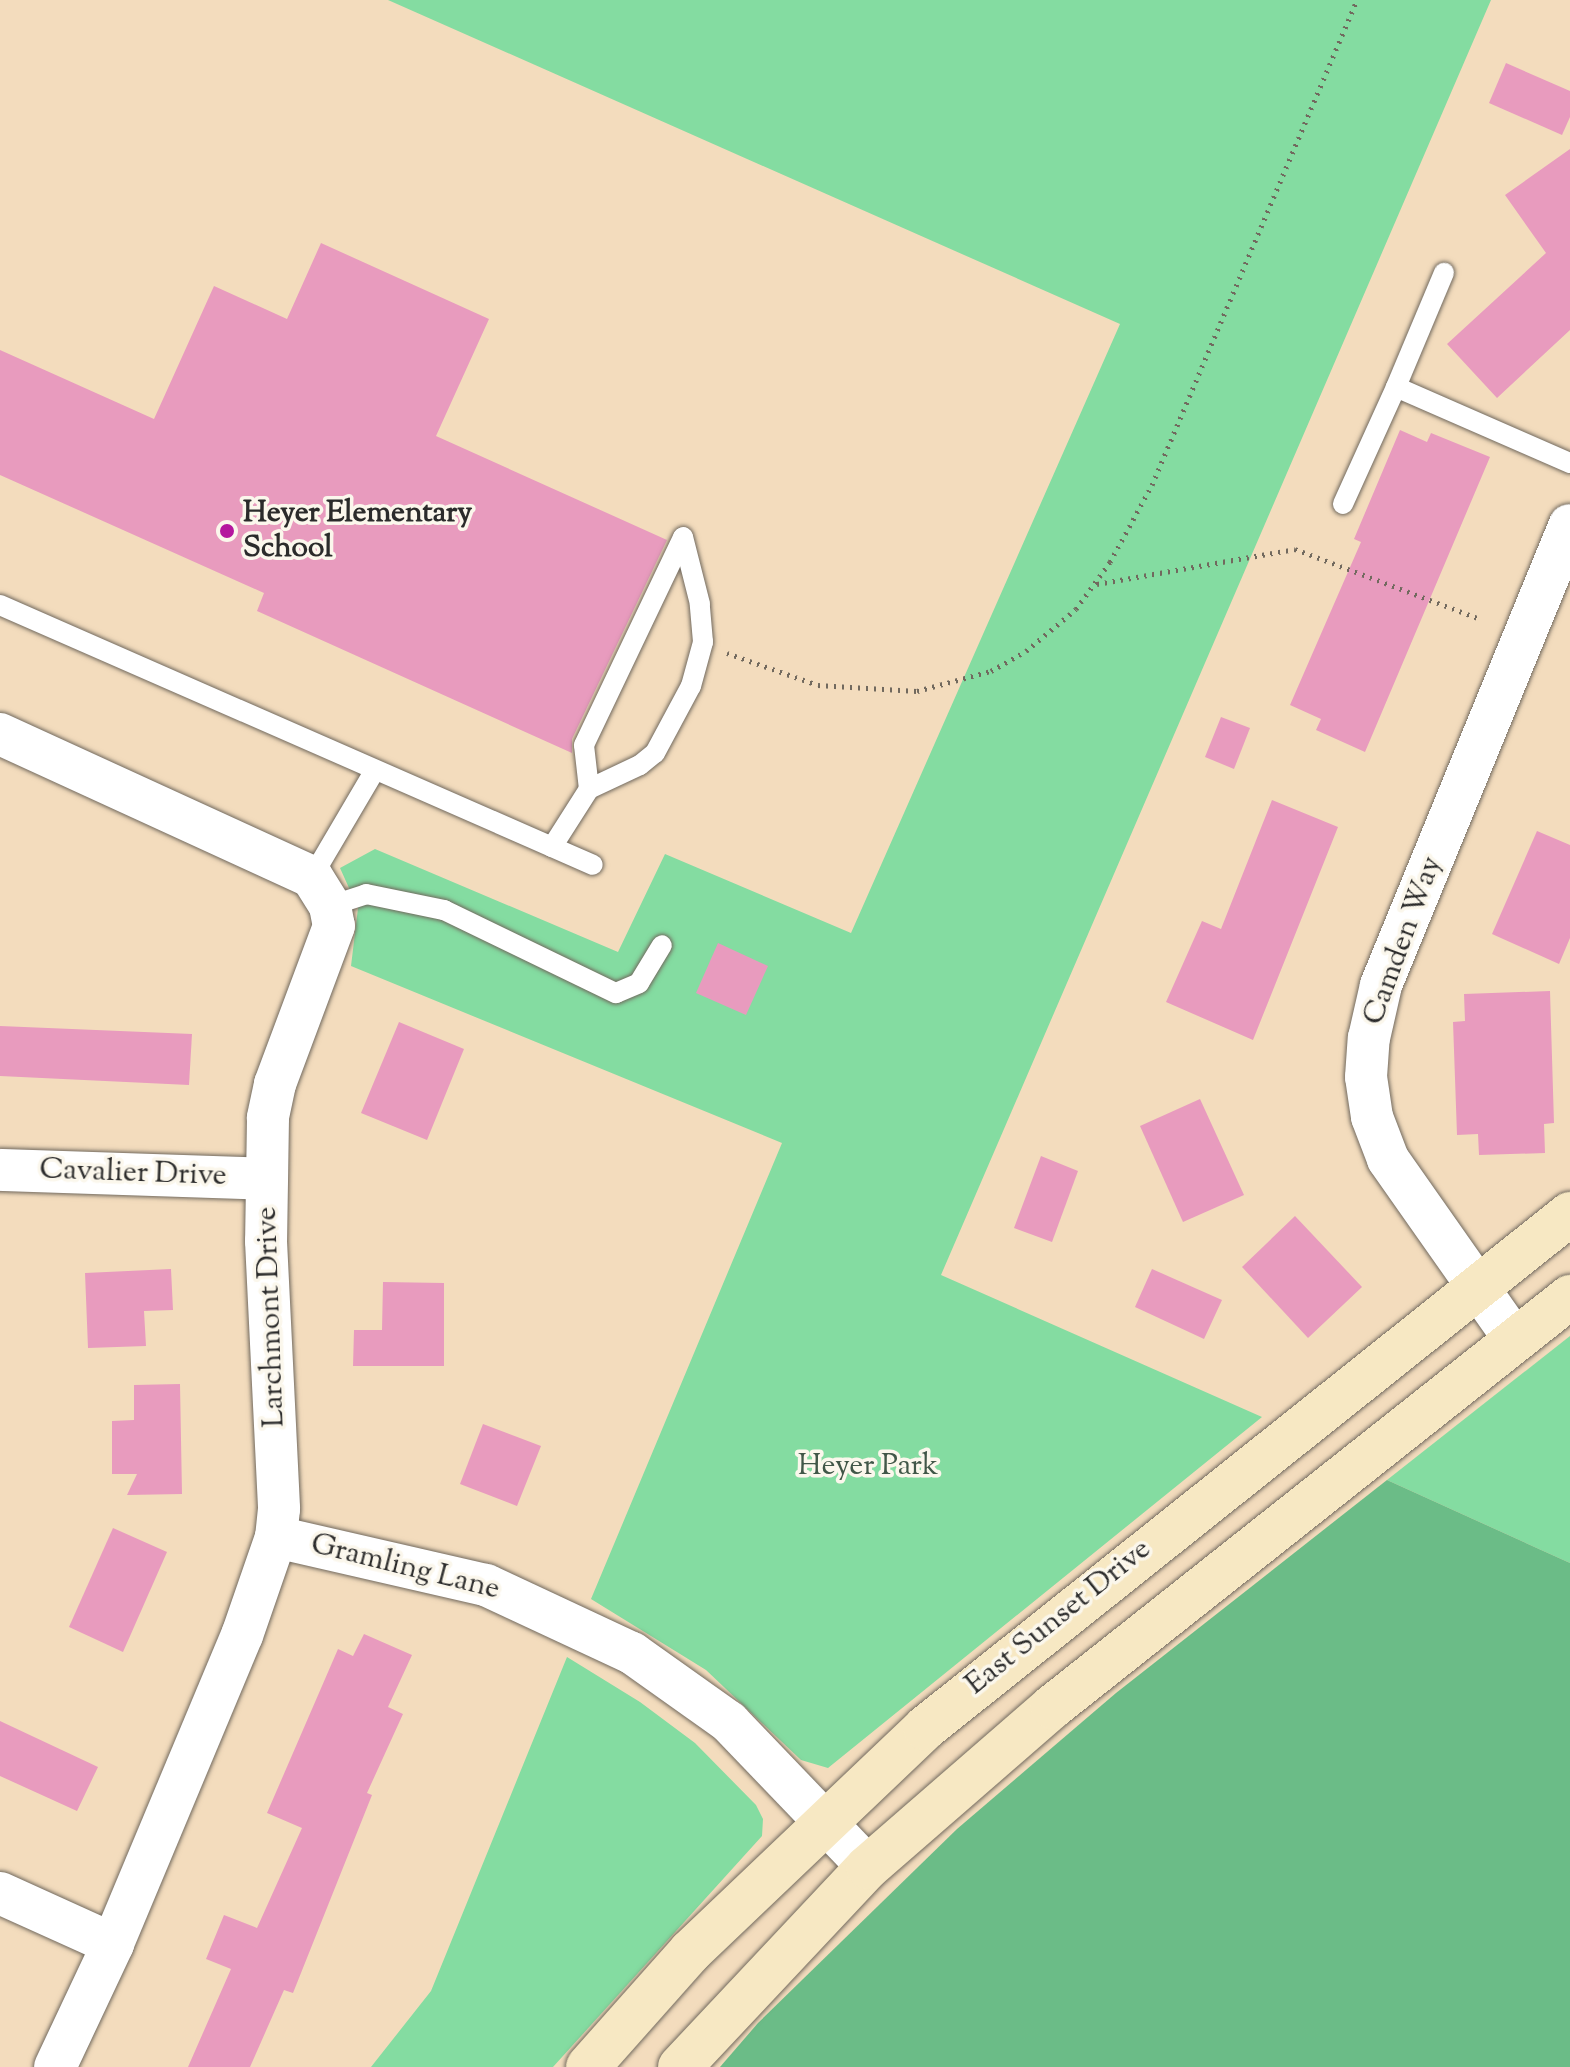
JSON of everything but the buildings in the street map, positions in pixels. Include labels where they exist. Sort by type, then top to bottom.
[{"type":"main road","name":"East Sunset Drive","points":[[588,2067],[690,1952],[824,1820],[1048,1626],[1570,1214]]},
{"type":"main road","points":[[680,2067],[868,1867],[1052,1707],[1570,1297]]},
{"type":"street","name":"Camden Way","points":[[1515,1340],[1474,1289],[1388,1159],[1372,1117],[1366,1077],[1369,1038],[1381,985],[1570,525]]},
{"type":"street","points":[[3,735],[321,891]]},
{"type":"street","name":"Larchmont Drive","points":[[55,2067],[113,1944],[242,1635],[276,1537],[279,1509],[267,1179],[275,1084],[334,926],[321,891]]},
{"type":"street","name":"Cavalier Drive","points":[[0,1170],[267,1179]]},
{"type":"street","name":"Gramling Lane","points":[[276,1537],[426,1567],[486,1585],[577,1623],[679,1684],[729,1722],[868,1867]]},
{"type":"street","points":[[0,1893],[113,1944]]},
{"type":"lane","points":[[1343,504],[1444,273]]},
{"type":"lane","points":[[1396,387],[1570,463]]},
{"type":"lane","points":[[552,847],[589,789],[640,765],[668,737],[691,686],[703,642],[700,604],[683,537],[584,745],[589,789]]},
{"type":"lane","points":[[0,605],[593,865]]},
{"type":"lane","points":[[375,770],[321,891],[366,894],[444,910],[616,993],[639,983],[662,945]]},
{"type":"path","points":[[703,642],[750,664],[818,685],[917,691],[991,671],[1026,651],[1076,609],[1096,584],[1152,485],[1357,0]]},
{"type":"path","points":[[1096,584],[1295,549],[1478,618]]},
{"type":"green space","name":"Heyer Park","points":[[388,0],[1491,0],[941,1275],[1262,1417],[828,1768],[801,1760],[706,1670],[591,1599],[782,1143],[351,966],[358,908],[340,868],[375,849],[618,952],[665,854],[851,933],[1120,324]]},
{"type":"green space","points":[[1570,1336],[1570,1563],[1387,1480]]},
{"type":"green space","points":[[1387,1480],[1570,1563],[1570,2067],[720,2067],[758,2023],[957,1829],[1116,1693]]},
{"type":"green space","points":[[567,1657],[640,1702],[695,1743],[756,1805],[763,1819],[762,1836],[553,2067],[371,2067],[431,1991]]},
{"type":"place","name":"Heyer Elementary School","points":[[227,531]]}]
